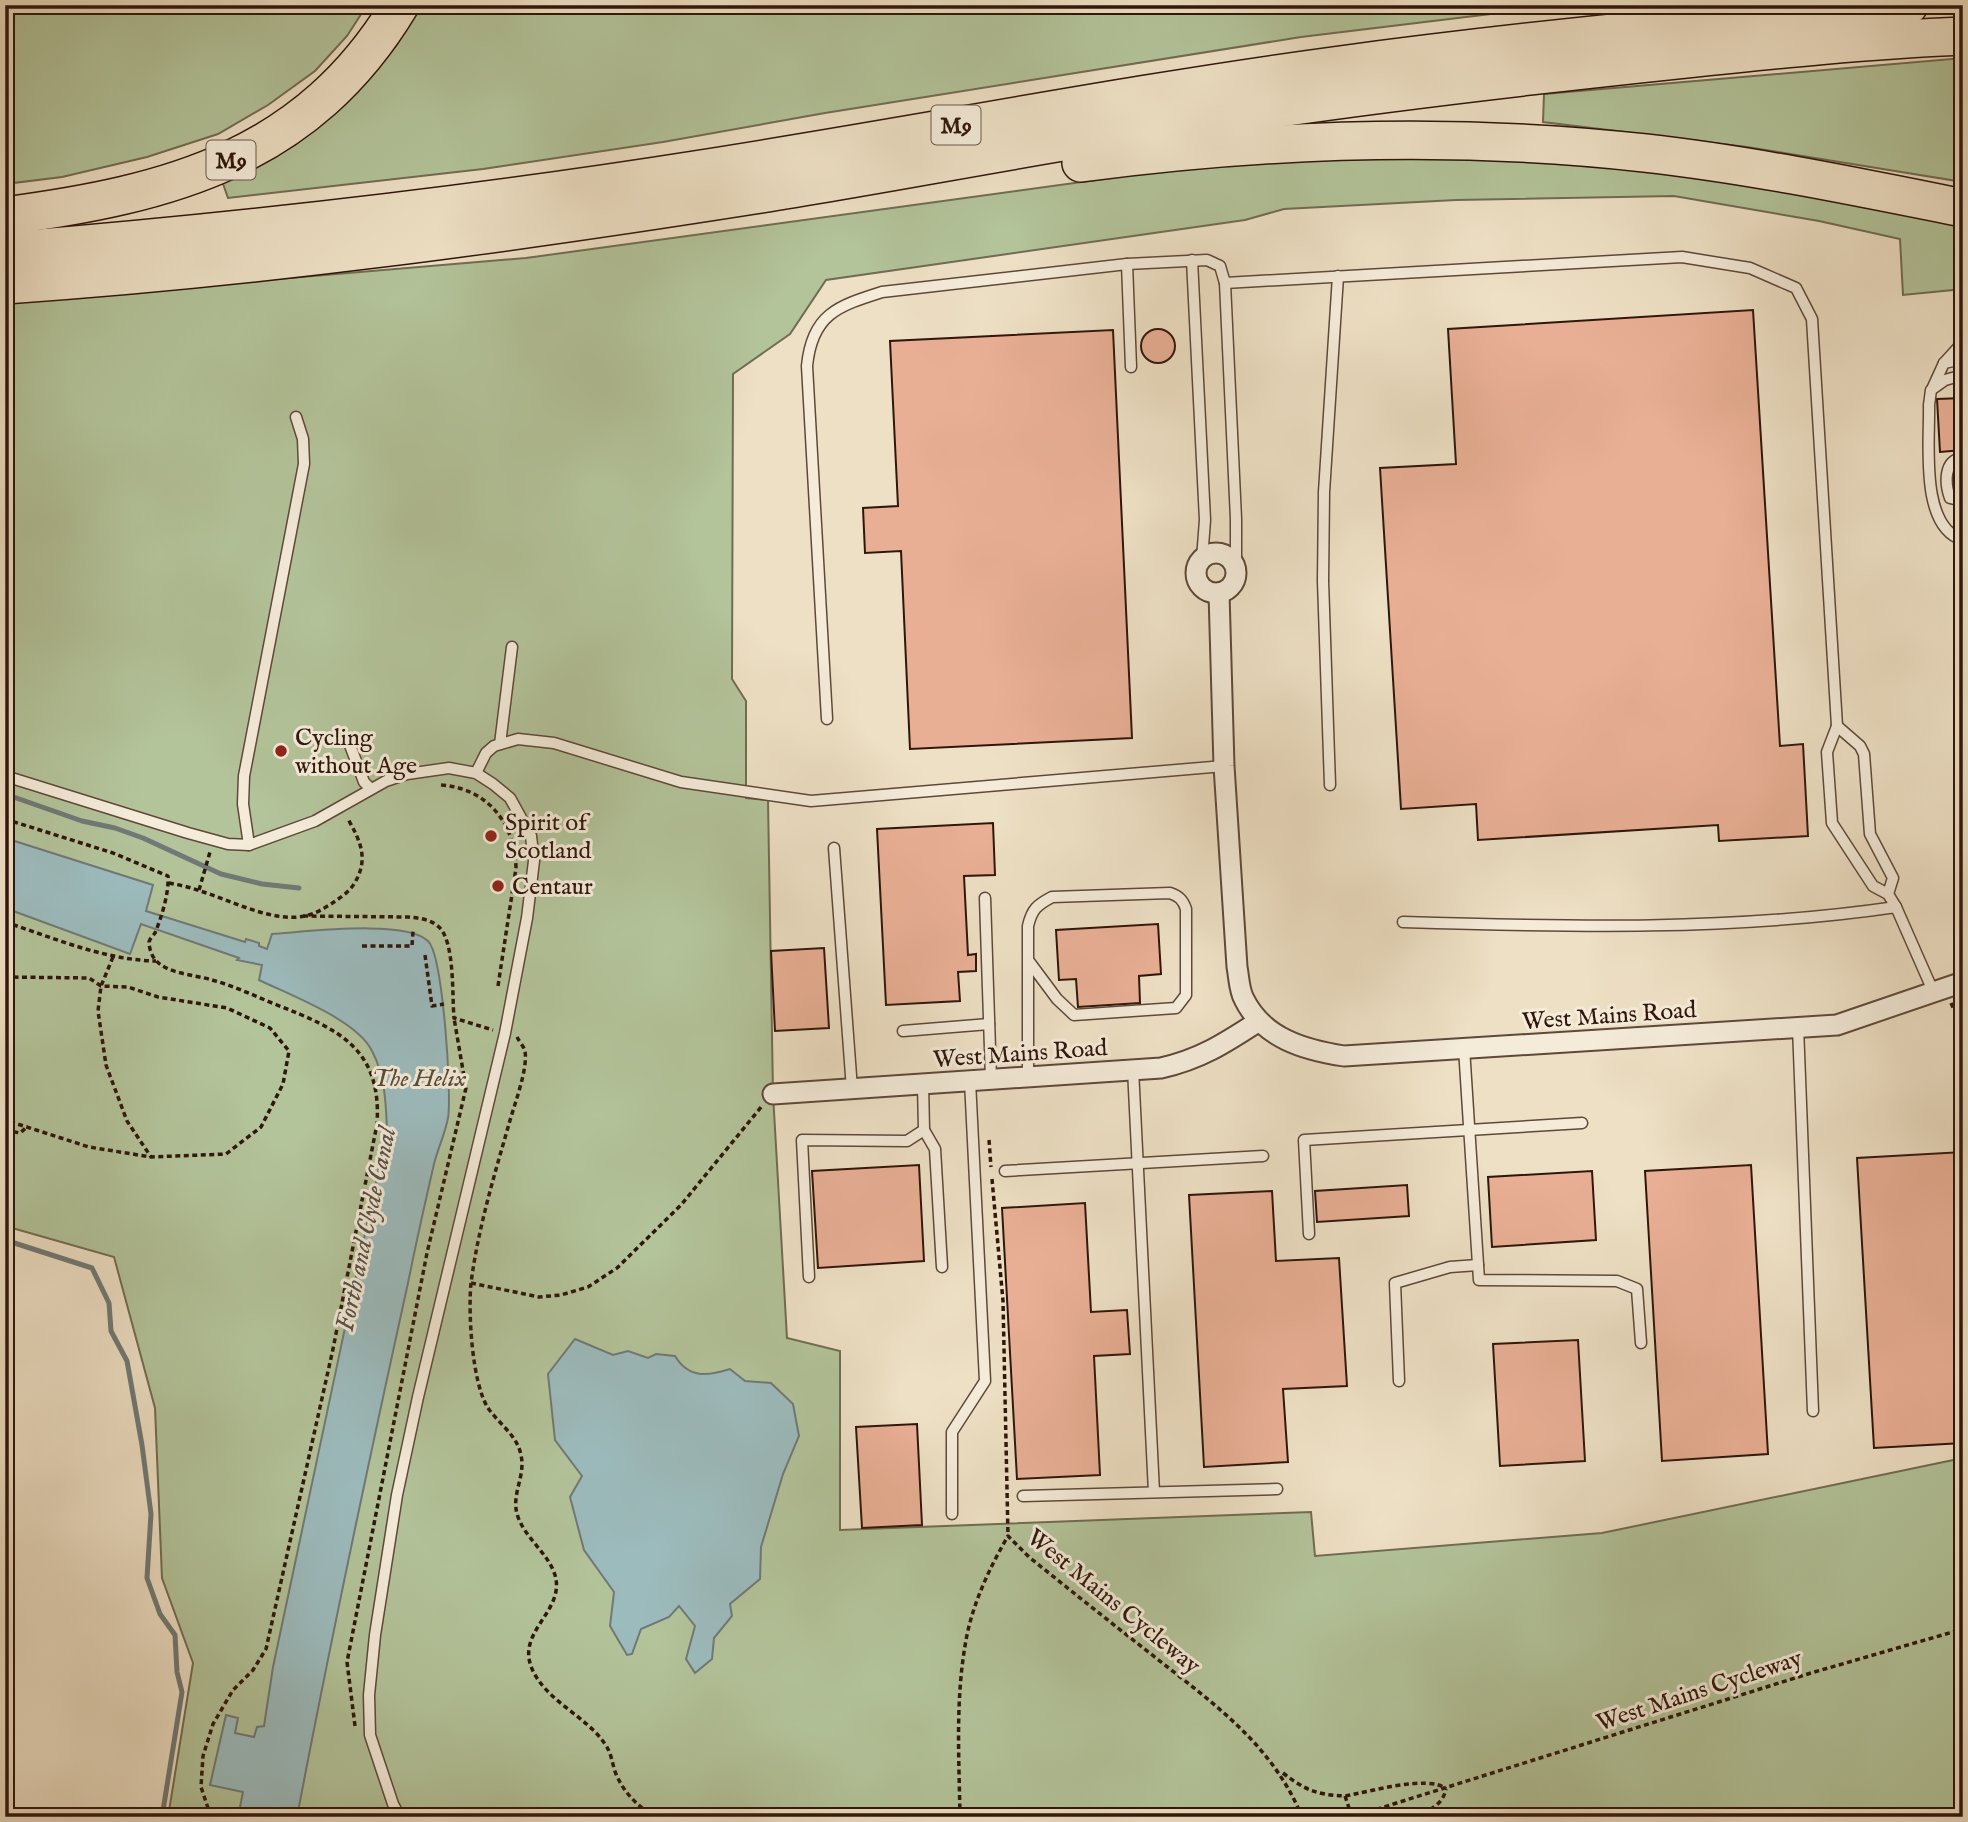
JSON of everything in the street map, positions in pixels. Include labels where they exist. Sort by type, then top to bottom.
[{"type":"highway","name":"M9","points":[[5,216],[77,205],[168,184],[212,168],[261,144],[306,115],[336,89],[370,50],[400,5]]},
{"type":"highway","name":"M9","points":[[5,251],[227,232],[548,192],[767,159],[1082,104],[1343,65],[1646,29],[1909,5]]},
{"type":"highway","name":"M9","points":[[5,285],[253,262],[455,238],[758,195],[1138,129],[1371,95],[1592,68],[1947,36]]},
{"type":"highway","points":[[455,238],[881,192],[1159,153],[1237,145],[1340,141],[1496,141],[1646,153],[1746,168],[1963,208]]},
{"type":"street","points":[[1211,553],[1220,553],[1232,561],[1236,572],[1232,585],[1219,593],[1206,591],[1197,580],[1196,568],[1202,559],[1211,553]]},
{"type":"street","name":"West Mains Road","points":[[1219,593],[1224,766],[1237,967],[1243,997],[1259,1021],[1283,1038],[1311,1051],[1344,1056],[1837,1025],[1963,982]]},
{"type":"street","name":"West Mains Road","points":[[773,1094],[1161,1068],[1188,1062],[1259,1021]]},
{"type":"lane","points":[[1225,283],[1682,257],[1750,268],[1796,288],[1811,319],[1837,726],[1827,752],[1830,816],[1846,847],[1873,887],[1888,894],[1939,990]]},
{"type":"lane","points":[[1192,261],[1205,520],[1202,559]]},
{"type":"lane","points":[[827,719],[807,366],[809,346],[818,326],[831,312],[849,303],[882,292],[1127,264],[1214,262],[1223,272],[1225,283],[1236,505],[1236,572]]},
{"type":"lane","points":[[1127,264],[1131,368]]},
{"type":"lane","points":[[1330,785],[1323,581],[1324,492],[1338,276]]},
{"type":"lane","points":[[1963,342],[1944,363],[1931,390],[1929,405],[1931,499],[1939,520],[1949,533],[1963,540]]},
{"type":"lane","points":[[1944,363],[1963,359]]},
{"type":"lane","points":[[1931,390],[1945,380],[1963,375]]},
{"type":"lane","points":[[249,845],[243,804],[244,776],[304,464],[303,439],[296,417]]},
{"type":"lane","points":[[1963,458],[1950,464],[1947,473],[1950,498],[1963,501]]},
{"type":"lane","points":[[500,744],[512,647]]},
{"type":"lane","points":[[1837,726],[1860,746],[1864,754],[1870,834],[1893,878],[1888,894]]},
{"type":"lane","points":[[477,773],[486,753],[500,744],[518,739],[544,741],[681,782],[811,800],[1224,766]]},
{"type":"lane","points":[[348,740],[364,782],[372,789]]},
{"type":"lane","points":[[5,776],[188,834],[228,844],[249,845],[315,821],[372,789],[407,774],[449,768],[477,773],[510,798],[531,836],[534,860],[527,918],[505,1033],[418,1397],[397,1495],[375,1635],[369,1695],[370,1735],[385,1783],[400,1817]]},
{"type":"lane","points":[[834,848],[852,1088]]},
{"type":"lane","points":[[1028,960],[1057,999],[1074,1015],[1176,1008],[1186,995],[1184,903],[1178,895],[1170,893],[1052,897],[1037,905],[1031,912],[1028,926],[1028,960],[1028,1077]]},
{"type":"lane","points":[[985,898],[991,1079]]},
{"type":"lane","points":[[1403,922],[1593,927],[1821,918],[1896,907]]},
{"type":"lane","points":[[903,1031],[989,1024]]},
{"type":"lane","points":[[1798,1027],[1813,1411]]},
{"type":"lane","points":[[1464,1048],[1479,1280],[1617,1281],[1637,1289],[1641,1343]]},
{"type":"lane","points":[[1133,1069],[1154,1492]]},
{"type":"lane","points":[[952,1514],[952,1432],[985,1381],[970,1081]]},
{"type":"lane","points":[[923,1084],[924,1130],[935,1149],[942,1267]]},
{"type":"lane","points":[[1309,1234],[1304,1140],[1582,1123]]},
{"type":"lane","points":[[809,1277],[802,1140],[907,1140],[924,1130]]},
{"type":"lane","points":[[1005,1171],[1263,1156]]},
{"type":"lane","points":[[1399,1381],[1395,1283],[1450,1267],[1478,1265]]},
{"type":"lane","points":[[1023,1496],[1277,1489]]},
{"type":"path","points":[[432,784],[471,791],[483,800],[509,829],[516,849],[516,868],[497,989]]},
{"type":"path","points":[[303,916],[325,908],[340,898],[351,889],[359,875],[363,862],[362,848],[341,806]]},
{"type":"path","points":[[348,819],[357,814]]},
{"type":"path","points":[[5,819],[162,871],[168,876],[169,883],[162,910],[155,933],[149,942],[156,961]]},
{"type":"path","points":[[200,890],[208,860]]},
{"type":"path","points":[[169,883],[200,890],[253,910],[303,916],[423,918],[432,922],[445,936],[449,953],[454,1018],[517,1037],[525,1051],[524,1071],[492,1183],[471,1283],[469,1316],[480,1391],[488,1408],[510,1432],[522,1457],[514,1506],[524,1531],[548,1561],[555,1577],[555,1596],[550,1610],[531,1636],[529,1653],[534,1673],[552,1695],[604,1742],[624,1789],[637,1805],[654,1817]]},
{"type":"path","points":[[5,922],[113,957],[156,961],[171,970],[226,984],[303,1015],[346,1038],[355,1046],[376,1088],[377,1124],[333,1349],[266,1649],[253,1670],[233,1690],[213,1724],[203,1756],[201,1787],[211,1817]]},
{"type":"path","points":[[362,946],[412,946],[413,931]]},
{"type":"path","points":[[425,955],[432,1006],[444,1004]]},
{"type":"path","points":[[113,957],[101,986],[97,1011],[106,1065],[127,1121],[151,1157]]},
{"type":"path","points":[[5,977],[89,978],[101,986],[128,987],[158,997],[227,1008],[270,1028],[289,1051],[283,1084],[261,1127],[226,1154],[151,1157],[89,1147],[5,1120]]},
{"type":"path","points":[[1939,990],[1963,1030]]},
{"type":"path","points":[[471,1283],[539,1297],[561,1295],[588,1287],[617,1268],[681,1205],[773,1094]]},
{"type":"path","points":[[5,1130],[20,1133],[29,1126]]},
{"type":"path","points":[[988,1135],[1003,1301],[1008,1536]]},
{"type":"path","name":"West Mains Cycleway","points":[[960,1817],[959,1690],[967,1634],[981,1590],[1008,1536],[1029,1558],[1202,1695],[1253,1740],[1280,1771],[1303,1817]]},
{"type":"path","name":"West Mains Cycleway","points":[[1352,1817],[1811,1673],[1963,1629]]},
{"type":"path","points":[[1280,1771],[1299,1786],[1317,1794],[1346,1796],[1425,1782],[1440,1783],[1446,1788],[1444,1798],[1435,1807],[1415,1817]]},
{"type":"path","points":[[1346,1796],[1352,1817]]},
{"type":"green space","points":[[5,5],[367,5],[347,36],[315,71],[268,105],[218,134],[147,157],[62,177],[5,184]]},
{"type":"green space","points":[[420,5],[1565,5],[1301,37],[483,169],[228,198],[221,178],[338,109],[396,46]]},
{"type":"green space","points":[[1963,58],[1963,182],[1747,147],[1543,122],[1544,94]]},
{"type":"green space","name":"The Helix","points":[[1469,153],[1648,164],[1908,209],[1963,229],[1963,289],[1903,295],[1900,239],[1819,221],[1674,196],[1456,200],[1284,209],[1245,220],[826,280],[790,334],[733,374],[732,679],[746,701],[746,798],[768,800],[773,1094],[787,1338],[840,1351],[840,1530],[1311,1512],[1315,1556],[1602,1533],[1963,1458],[1963,1817],[168,1817],[193,1663],[162,1578],[155,1408],[114,1257],[5,1226],[5,302],[526,258],[1213,164]]},
{"type":"water","points":[[5,838],[153,885],[146,911],[245,942],[246,939],[259,943],[259,946],[267,949],[272,934],[354,928],[399,930],[416,934],[428,941],[433,952],[445,1026],[449,1083],[448,1118],[417,1238],[297,1817],[238,1817],[243,1792],[210,1785],[226,1715],[238,1718],[235,1733],[254,1737],[257,1727],[264,1726],[273,1667],[387,1130],[380,1070],[372,1051],[352,1029],[322,1010],[259,980],[262,965],[237,960],[239,958],[141,924],[130,954],[5,908]]},
{"type":"water","points":[[575,1339],[613,1355],[628,1351],[648,1358],[656,1354],[675,1356],[686,1369],[700,1374],[730,1369],[745,1381],[771,1383],[793,1404],[799,1436],[783,1474],[761,1547],[760,1579],[730,1604],[732,1616],[714,1638],[712,1659],[695,1673],[686,1659],[695,1626],[679,1606],[669,1617],[641,1629],[632,1654],[627,1655],[610,1626],[614,1592],[584,1550],[570,1497],[582,1476],[555,1440],[548,1374]]},
{"type":"building","points":[[1753,310],[1780,746],[1803,744],[1808,836],[1719,841],[1718,825],[1478,840],[1476,804],[1401,809],[1380,468],[1456,464],[1448,329]]},
{"type":"building","points":[[1158,329],[1170,334],[1175,346],[1170,358],[1158,363],[1146,358],[1141,346],[1146,334]]},
{"type":"building","points":[[1113,330],[1132,738],[910,749],[901,551],[865,553],[863,508],[898,506],[890,341]]},
{"type":"building","points":[[1963,398],[1963,450],[1940,452],[1937,399]]},
{"type":"building","points":[[993,823],[995,875],[964,876],[968,955],[976,954],[976,971],[958,972],[960,1001],[886,1005],[877,829]]},
{"type":"building","points":[[1158,924],[1161,974],[1139,976],[1140,1003],[1078,1007],[1076,979],[1059,980],[1056,930]]},
{"type":"building","points":[[824,948],[829,1028],[775,1031],[771,951]]},
{"type":"building","points":[[1963,1152],[1963,1443],[1874,1448],[1857,1158]]},
{"type":"building","points":[[919,1165],[924,1261],[818,1268],[812,1171]]},
{"type":"building","points":[[1751,1165],[1768,1454],[1662,1461],[1645,1171]]},
{"type":"building","points":[[1592,1171],[1596,1240],[1492,1247],[1488,1177]]},
{"type":"building","points":[[1407,1185],[1409,1216],[1317,1222],[1315,1191]]},
{"type":"building","points":[[1272,1191],[1276,1261],[1339,1258],[1347,1386],[1283,1389],[1288,1462],[1204,1467],[1189,1195]]},
{"type":"building","points":[[1085,1203],[1091,1312],[1127,1310],[1130,1354],[1094,1356],[1100,1475],[1017,1479],[1002,1208]]},
{"type":"building","points":[[1578,1340],[1585,1461],[1500,1466],[1493,1344]]},
{"type":"building","points":[[917,1424],[922,1525],[862,1528],[856,1427]]},
{"type":"waterway","points":[[5,794],[82,821],[115,828],[143,838],[221,874],[262,884],[299,888]]},
{"type":"waterway","points":[[5,1240],[92,1268],[109,1303],[111,1331],[127,1361],[151,1514],[147,1578],[160,1614],[175,1635],[177,1672],[182,1692],[162,1817]]},
{"type":"place","name":"Cycling without Age","points":[[281,751]]},
{"type":"place","name":"Spirit of Scotland","points":[[491,836]]},
{"type":"place","name":"Centaur","points":[[498,886]]},
{"type":"water label","name":"Forth and Clyde Canal","points":[[365,1229]]}]
